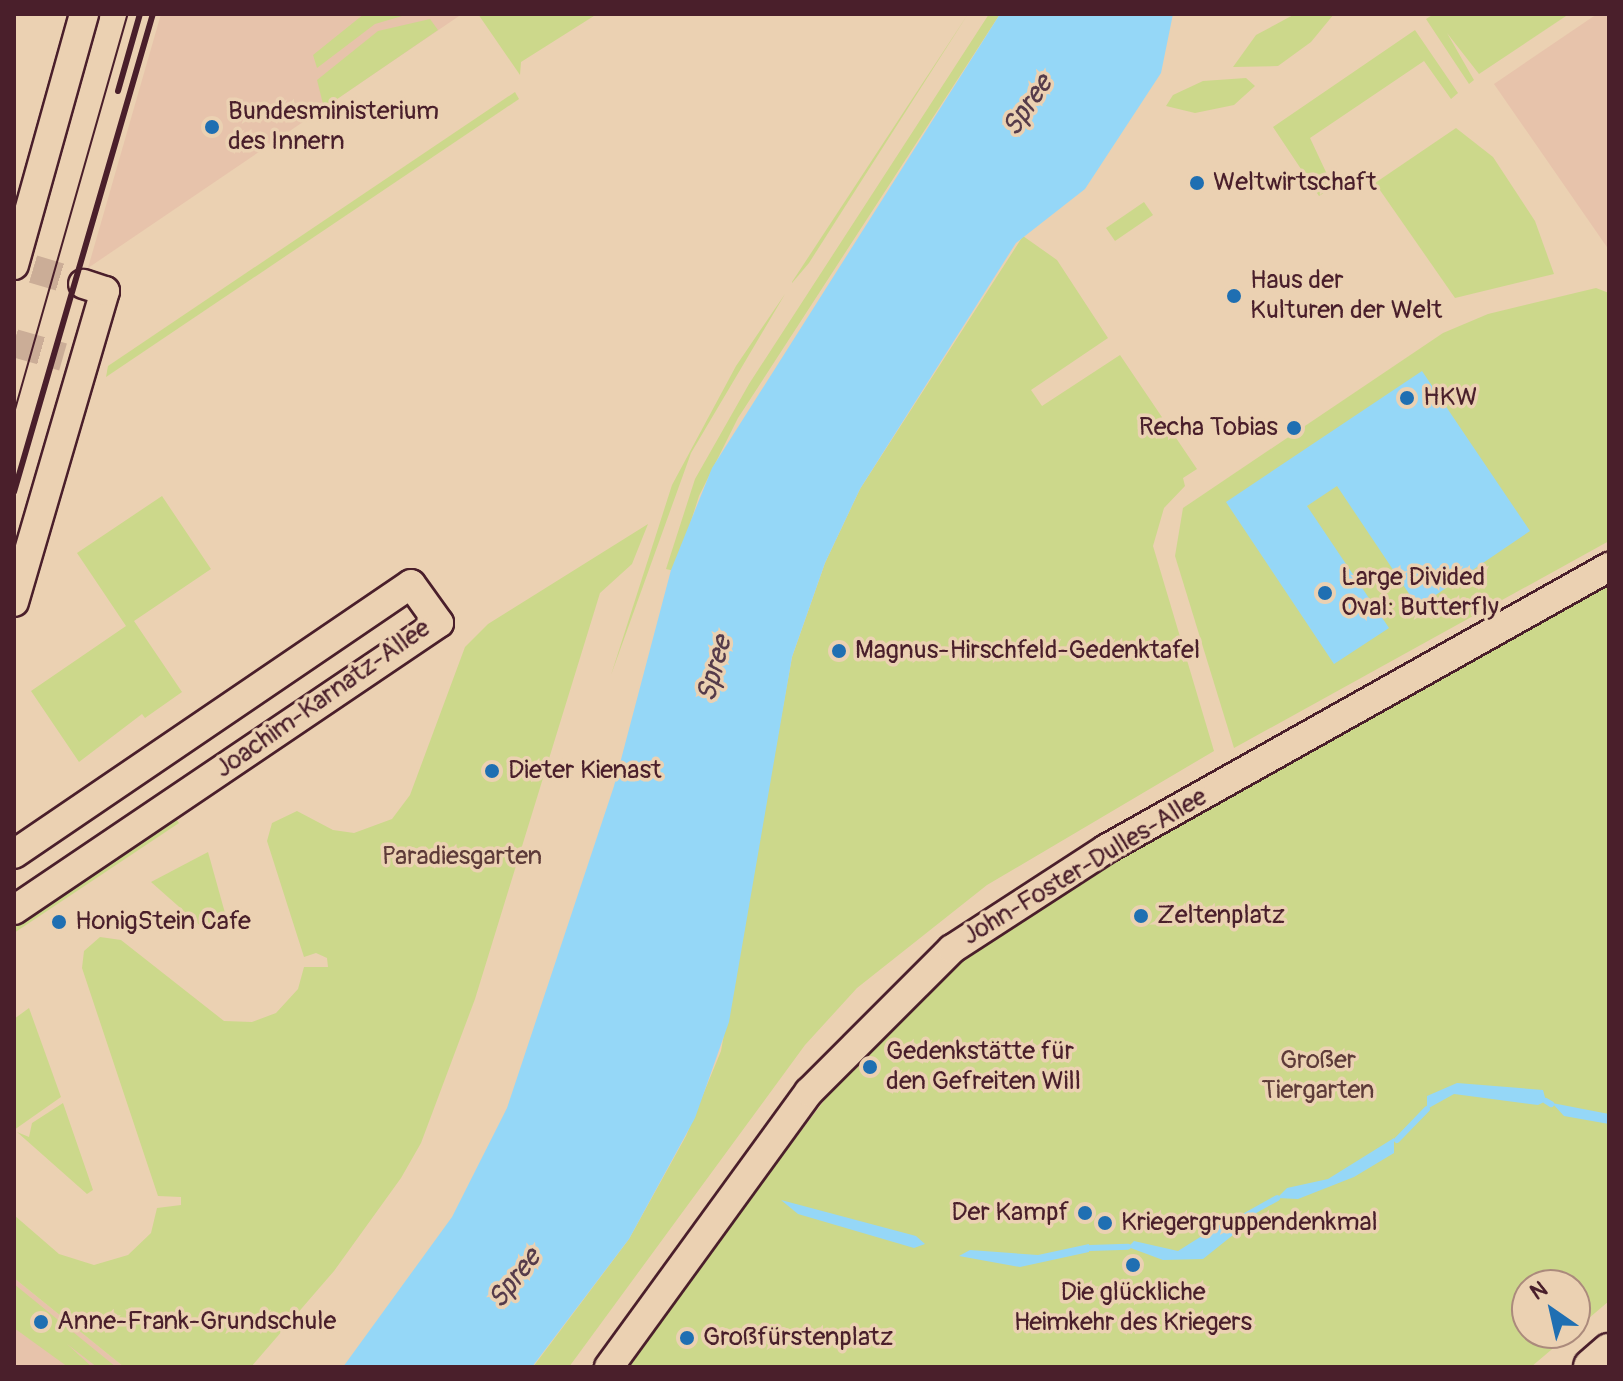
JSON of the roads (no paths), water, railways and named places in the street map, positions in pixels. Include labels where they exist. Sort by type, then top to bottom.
[{"type":"main road","points":[[1592,1367],[1609,1352]]},
{"type":"street","points":[[21,266],[84,14]]},
{"type":"street","points":[[14,602],[94,288]]},
{"type":"street","name":"John-Foster-Dulles-Allee","points":[[609,1367],[809,1092],[952,949],[1106,849],[1609,567]]},
{"type":"street","name":"Joachim-Karnatz-Allee","points":[[14,854],[411,584],[439,623],[14,910]]},
{"type":"water","name":"Spree","points":[[1000,14],[1173,14],[1161,73],[1085,189],[1016,243],[860,489],[825,563],[792,657],[729,1022],[695,1118],[629,1239],[532,1367],[343,1367],[452,1217],[507,1108],[614,786],[671,570],[712,468]]},
{"type":"water","points":[[1422,371],[1530,531],[1418,607],[1337,486],[1307,506],[1389,628],[1334,664],[1226,502]]},
{"type":"water","points":[[1457,1083],[1543,1090],[1546,1101],[1538,1105],[1454,1094],[1427,1109],[1427,1096]]},
{"type":"water","points":[[1552,1103],[1609,1114],[1609,1124],[1564,1116]]},
{"type":"water","points":[[1394,1138],[1394,1153],[1354,1177],[1298,1199],[1277,1198],[1287,1188],[1328,1179]]},
{"type":"water","points":[[781,1200],[916,1236],[925,1244],[914,1248],[798,1214]]},
{"type":"water","points":[[1235,1215],[1244,1219],[1238,1231],[1203,1259],[1163,1260],[1128,1247],[1134,1241],[1178,1251]]},
{"type":"water","points":[[1089,1244],[1089,1252],[1020,1267],[959,1256],[970,1250],[1038,1255]]},
{"type":"waterway","points":[[1546,1101],[1551,1104]]},
{"type":"waterway","points":[[1397,1140],[1427,1109]]},
{"type":"waterway","points":[[1243,1217],[1277,1198]]},
{"type":"waterway","points":[[1090,1248],[1128,1247]]},
{"type":"tunnel","points":[[33,269],[83,284]]},
{"type":"tunnel","points":[[14,343],[63,357]]},
{"type":"tram line","points":[[14,413],[128,14]]},
{"type":"railway","points":[[118,91],[140,14]]},
{"type":"railway","points":[[14,492],[153,14]]},
{"type":"place","name":"Bundesministerium des Innern","points":[[212,127]]},
{"type":"place","name":"Weltwirtschaft","points":[[1197,183]]},
{"type":"place","name":"Haus der Kulturen der Welt","points":[[1234,296]]},
{"type":"place","name":"HKW","points":[[1407,398]]},
{"type":"place","name":"Recha Tobias","points":[[1294,428]]},
{"type":"place","name":"Large Divided Oval: Butterfly","points":[[1325,593]]},
{"type":"place","name":"Magnus-Hirschfeld-Gedenktafel","points":[[839,651]]},
{"type":"place","name":"Dieter Kienast","points":[[492,771]]},
{"type":"place","name":"Zeltenplatz","points":[[1141,916]]},
{"type":"place","name":"HonigStein Cafe","points":[[59,922]]},
{"type":"place","name":"Gedenkstätte für den Gefreiten Will","points":[[870,1067]]},
{"type":"place","name":"Der Kampf","points":[[1085,1213]]},
{"type":"place","name":"Kriegergruppendenkmal","points":[[1105,1223]]},
{"type":"place","name":"Die glückliche Heimkehr des Kriegers","points":[[1133,1265]]},
{"type":"place","name":"Anne-Frank-Grundschule","points":[[41,1322]]},
{"type":"place","name":"Großfürstenplatz","points":[[687,1338]]},
{"type":"park label","name":"Paradiesgarten","points":[[462,857]]},
{"type":"park label","name":"Großer Tiergarten","points":[[1318,1076]]}]
